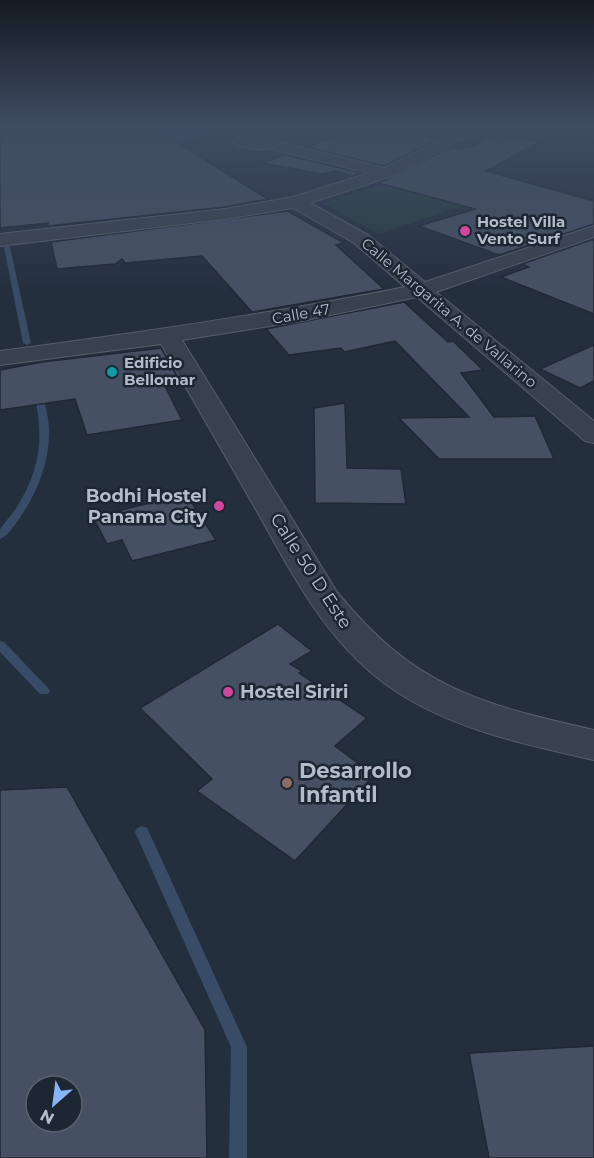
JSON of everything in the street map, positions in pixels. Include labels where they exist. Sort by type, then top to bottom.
[{"type":"street","points":[[0,240],[225,214],[296,202],[361,181]]},
{"type":"street","name":"Calle Margarita A. de Vallarino","points":[[296,202],[361,239],[424,289],[594,435]]},
{"type":"street","name":"Calle 47","points":[[0,358],[168,336],[302,314],[424,289],[594,231]]},
{"type":"street","name":"Calle 50 D Este","points":[[168,336],[324,599],[343,626],[381,663],[438,700],[506,725],[594,745]]},
{"type":"green space","points":[[384,184],[464,206],[379,234],[322,203]]},
{"type":"building","points":[[0,181],[239,181],[268,199],[225,207],[48,226],[48,223],[0,228]]},
{"type":"building","points":[[383,181],[522,181],[594,201],[594,224],[499,255],[419,226],[475,209],[379,183]]},
{"type":"building","points":[[288,211],[344,243],[336,245],[384,289],[252,312],[202,256],[125,263],[122,259],[115,264],[57,269],[51,242]]},
{"type":"building","points":[[594,239],[594,314],[501,277],[529,267],[522,264]]},
{"type":"building","points":[[404,302],[448,342],[453,341],[483,370],[461,373],[494,417],[535,416],[554,459],[439,459],[399,418],[469,417],[395,341],[344,352],[341,348],[289,355],[266,329]]},
{"type":"building","points":[[594,345],[594,381],[580,388],[540,369]]},
{"type":"building","points":[[161,348],[181,384],[165,386],[182,420],[87,435],[75,399],[0,410],[0,370],[42,362]]},
{"type":"building","points":[[345,403],[347,468],[401,469],[406,504],[315,503],[314,408]]},
{"type":"building","points":[[186,494],[216,540],[132,561],[122,540],[107,544],[93,517]]},
{"type":"building","points":[[278,624],[312,651],[290,664],[302,671],[299,673],[367,718],[335,746],[374,775],[295,861],[197,791],[212,779],[140,708]]},
{"type":"building","points":[[67,787],[205,1030],[207,1158],[0,1158],[0,790]]},
{"type":"building","points":[[594,1046],[594,1158],[489,1158],[469,1053]]},
{"type":"waterway","points":[[7,247],[27,343]]},
{"type":"waterway","points":[[0,536],[18,514],[32,487],[42,458],[45,430],[38,393]]},
{"type":"waterway","points":[[0,645],[44,691]]},
{"type":"waterway","points":[[142,832],[239,1047],[238,1158]]},
{"type":"place","name":"Hostel Villa Vento Surf","points":[[465,231]]},
{"type":"place","name":"Edificio Bellomar","points":[[112,372]]},
{"type":"place","name":"Bodhi Hostel Panama City","points":[[219,506]]},
{"type":"place","name":"Hostel Siriri","points":[[228,692]]},
{"type":"place","name":"Desarrollo Infantil","points":[[287,783]]}]
